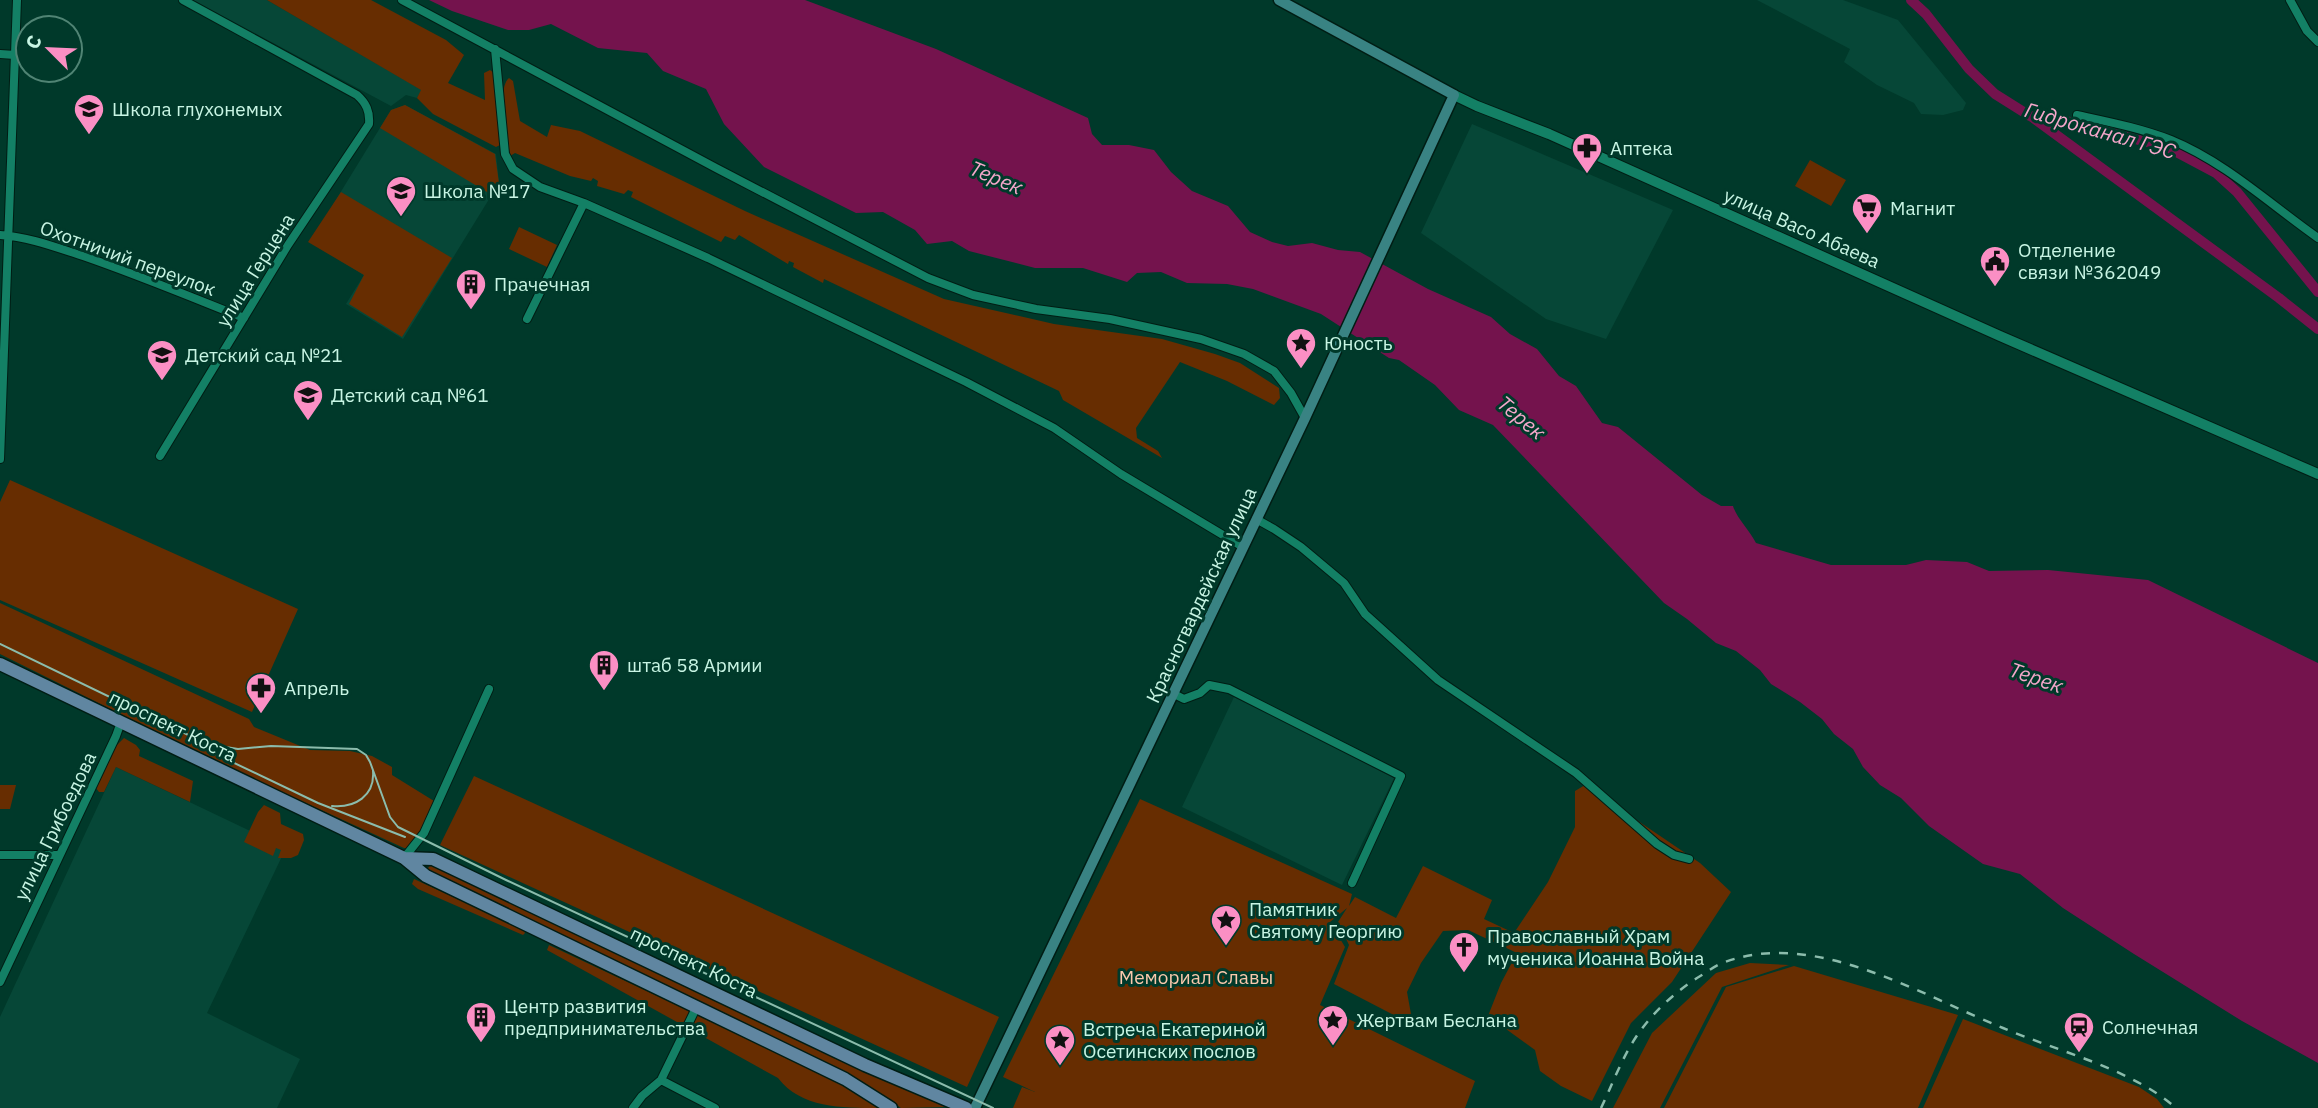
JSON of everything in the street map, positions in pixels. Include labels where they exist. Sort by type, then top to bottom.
[{"type":"main road","name":"улица Васо Абаева","points":[[1279,0],[1454,95]]},
{"type":"main road","name":"Красногвардейская улица","points":[[975,1108],[1305,418],[1454,95]]},
{"type":"main road","name":"проспект Коста","points":[[0,664],[404,858],[426,876],[845,1079],[891,1108]]},
{"type":"main road","name":"проспект Коста","points":[[404,858],[433,859],[865,1065],[966,1108]]},
{"type":"main road","name":"проспект Коста","points":[[958,1108],[966,1108]]},
{"type":"street","name":"улица Герцена","points":[[160,456],[288,245],[369,124],[369,114],[364,101],[357,94],[183,0]]},
{"type":"street","points":[[402,0],[728,175],[928,278],[973,295],[1036,309],[1110,319],[1188,336],[1244,354],[1274,371],[1305,418]]},
{"type":"street","points":[[2290,0],[2307,31],[2318,42]]},
{"type":"street","points":[[495,49],[505,154],[508,163],[520,176],[720,264],[966,382],[1054,428],[1121,474],[1243,547]]},
{"type":"street","points":[[0,459],[4,235],[14,71]]},
{"type":"street","name":"улица Васо Абаева","points":[[1454,95],[1549,134],[2000,336],[2318,474]]},
{"type":"street","points":[[2077,115],[2130,126],[2172,141],[2233,176],[2318,238]]},
{"type":"street","points":[[527,319],[584,203]]},
{"type":"street","name":"Охотничий переулок","points":[[4,235],[30,238],[116,267],[244,318]]},
{"type":"street","points":[[1256,519],[1301,547],[1343,583],[1365,614],[1438,680],[1576,773],[1657,844],[1674,855],[1689,859]]},
{"type":"street","points":[[1174,694],[1184,699],[1200,693],[1209,685],[1229,689],[1401,776],[1352,883]]},
{"type":"street","points":[[404,858],[424,833],[489,689]]},
{"type":"street","name":"улица Грибоедова","points":[[0,982],[121,722]]},
{"type":"street","points":[[0,855],[58,855]]},
{"type":"street","points":[[633,1108],[642,1096],[661,1080],[697,1006]]},
{"type":"street","points":[[661,1080],[715,1108]]},
{"type":"shaded area","points":[[193,0],[267,0],[422,90],[417,98],[406,95],[391,106]]},
{"type":"shaded area","points":[[1757,0],[1843,0],[1898,20],[1966,103],[1963,110],[1943,115],[1921,114],[1914,103],[1877,85],[1844,62],[1850,49]]},
{"type":"shaded area","name":"Школа №17","points":[[405,105],[496,154],[499,183],[403,339],[346,304],[364,275],[310,242],[391,110]]},
{"type":"shaded area","points":[[1472,124],[1673,210],[1606,339],[1546,319],[1421,233]]},
{"type":"shaded area","points":[[1234,697],[1394,778],[1342,885],[1182,807]]},
{"type":"shaded area","points":[[116,767],[286,848],[207,1013],[300,1059],[277,1108],[0,1108],[0,1017]]},
{"type":"green space","points":[[267,0],[371,0],[446,40],[464,55],[448,83],[485,100],[484,73],[490,70],[494,73],[500,145],[496,147],[433,114],[417,98],[421,90]]},
{"type":"green space","points":[[509,78],[513,81],[520,121],[547,137],[551,125],[580,131],[745,211],[944,299],[1054,324],[1162,339],[1215,354],[1240,363],[1279,388],[1280,398],[1274,405],[1227,381],[1180,362],[1136,428],[1137,438],[1158,451],[1162,458],[1063,400],[1059,391],[824,279],[823,283],[793,267],[794,263],[789,261],[788,264],[739,235],[735,240],[725,236],[721,242],[631,197],[633,192],[628,190],[624,194],[597,186],[598,181],[593,178],[591,181],[570,176],[515,153],[510,156],[503,103],[503,92]]},
{"type":"green space","points":[[405,105],[495,154],[499,183],[492,195],[380,128],[391,110]]},
{"type":"green space","points":[[1810,160],[1846,180],[1831,206],[1795,186]]},
{"type":"green space","points":[[341,192],[452,258],[402,337],[349,304],[364,275],[308,242]]},
{"type":"green space","points":[[519,227],[557,245],[547,267],[509,249]]},
{"type":"green space","points":[[10,480],[298,609],[252,712],[0,600],[0,502]]},
{"type":"green space","points":[[0,603],[249,719],[254,727],[310,750],[350,751],[372,756],[392,767],[392,775],[434,801],[423,830],[408,848],[404,848],[225,766],[0,654]]},
{"type":"green space","points":[[124,738],[136,745],[140,750],[139,756],[193,781],[190,802],[116,767],[104,792],[99,792],[97,783],[116,746]]},
{"type":"green space","points":[[474,776],[999,1017],[967,1087],[440,845]]},
{"type":"green space","points":[[0,785],[16,785],[10,809],[0,809]]},
{"type":"green space","name":"Мемориал Славы","points":[[1585,785],[1700,863],[1731,892],[1672,982],[1631,1023],[1592,1101],[1561,1086],[1540,1071],[1535,1050],[1488,1016],[1517,953],[1468,930],[1443,931],[1421,963],[1407,992],[1413,1025],[1334,984],[1349,945],[1338,922],[1347,908],[1330,922],[1345,947],[1320,1005],[1475,1081],[1465,1108],[1013,1108],[1022,1087],[1035,1092],[1003,1077],[1140,799],[1352,894],[1349,906],[1355,897],[1396,918],[1423,866],[1492,900],[1484,919],[1514,933],[1548,882],[1575,827],[1575,791]]},
{"type":"green space","points":[[264,805],[280,813],[281,824],[303,834],[304,840],[298,855],[278,858],[281,850],[276,848],[273,856],[244,842]]},
{"type":"green space","points":[[431,863],[948,1107],[901,1108],[859,1081],[427,870]]},
{"type":"green space","points":[[414,879],[523,929],[525,933],[523,935],[418,889],[412,884]]},
{"type":"green space","points":[[549,945],[842,1083],[879,1108],[850,1108],[810,1101],[787,1088],[778,1078],[547,950]]},
{"type":"green space","points":[[1750,963],[1789,965],[1722,987],[1660,1108],[1613,1108],[1652,1033],[1716,973]]},
{"type":"green space","points":[[1794,966],[1958,1015],[1918,1108],[1664,1108],[1726,987]]},
{"type":"green space","points":[[1963,1019],[2139,1087],[2157,1099],[2164,1108],[1923,1108]]},
{"type":"water","name":"Терек","points":[[429,0],[805,0],[936,49],[1088,118],[1092,134],[1102,145],[1129,145],[1154,150],[1171,172],[1192,191],[1228,206],[1250,232],[1288,246],[1312,243],[1360,252],[1428,289],[1491,317],[1510,334],[1537,349],[1559,376],[1576,386],[1602,423],[1618,427],[1702,495],[1721,506],[1733,506],[1756,543],[1831,565],[1906,565],[1926,560],[1967,562],[1989,571],[2048,570],[2148,580],[2318,663],[2318,1063],[2242,1021],[2134,954],[2063,908],[2020,874],[1983,864],[1929,826],[1901,798],[1880,785],[1863,767],[1853,749],[1834,734],[1822,719],[1771,684],[1760,670],[1736,651],[1716,643],[1664,603],[1493,425],[1459,410],[1435,385],[1399,360],[1389,358],[1321,314],[1253,289],[1227,284],[1187,283],[1161,272],[1137,273],[1127,282],[1083,268],[1035,268],[969,251],[952,241],[927,244],[915,230],[883,212],[856,213],[764,167],[724,124],[706,89],[663,71],[647,53],[598,48],[551,24],[529,30],[508,30],[452,11]]},
{"type":"waterway","name":"Гидроканал ГЭС","points":[[1911,0],[1926,14],[1969,69],[1995,94],[2030,116],[2059,119],[2169,148],[2216,173],[2237,192],[2318,292]]},
{"type":"waterway","points":[[2032,117],[2318,329]]},
{"type":"tram line","points":[[0,644],[207,744],[238,749],[271,746],[357,749],[366,755],[370,762],[390,817],[398,827],[993,1108]]},
{"type":"tram line","points":[[207,750],[318,803],[405,837]]},
{"type":"tram line","points":[[332,806],[348,805],[362,799],[371,787],[373,771]]},
{"type":"railway","points":[[1601,1108],[1636,1037],[1656,1012],[1680,990],[1718,965],[1759,954],[1795,954],[1867,970],[2003,1028],[2116,1072],[2138,1082],[2176,1108]]},
{"type":"place","name":"Школа глухонемых","points":[[89,136]]},
{"type":"place","name":"Аптека","points":[[1587,175]]},
{"type":"place","name":"Школа №17","points":[[401,218]]},
{"type":"place","name":"Магнит","points":[[1867,235]]},
{"type":"place","name":"Отделение связи №362049","points":[[1995,288]]},
{"type":"place","name":"Прачечная","points":[[471,311]]},
{"type":"place","name":"Юность","points":[[1301,370]]},
{"type":"place","name":"Детский сад №21","points":[[162,382]]},
{"type":"place","name":"Детский сад №61","points":[[308,422]]},
{"type":"place","name":"штаб 58 Армии","points":[[604,692]]},
{"type":"place","name":"Апрель","points":[[261,715]]},
{"type":"place","name":"Памятник Святому Георгию","points":[[1226,947]]},
{"type":"place","name":"Православный Храм мученика Иоанна Война","points":[[1464,974]]},
{"type":"place","name":"Центр развития предпринимательства","points":[[481,1044]]},
{"type":"place","name":"Жертвам Беслана","points":[[1333,1047]]},
{"type":"place","name":"Солнечная","points":[[2079,1054]]},
{"type":"place","name":"Встреча Екатериной Осетинских послов","points":[[1060,1067]]}]
